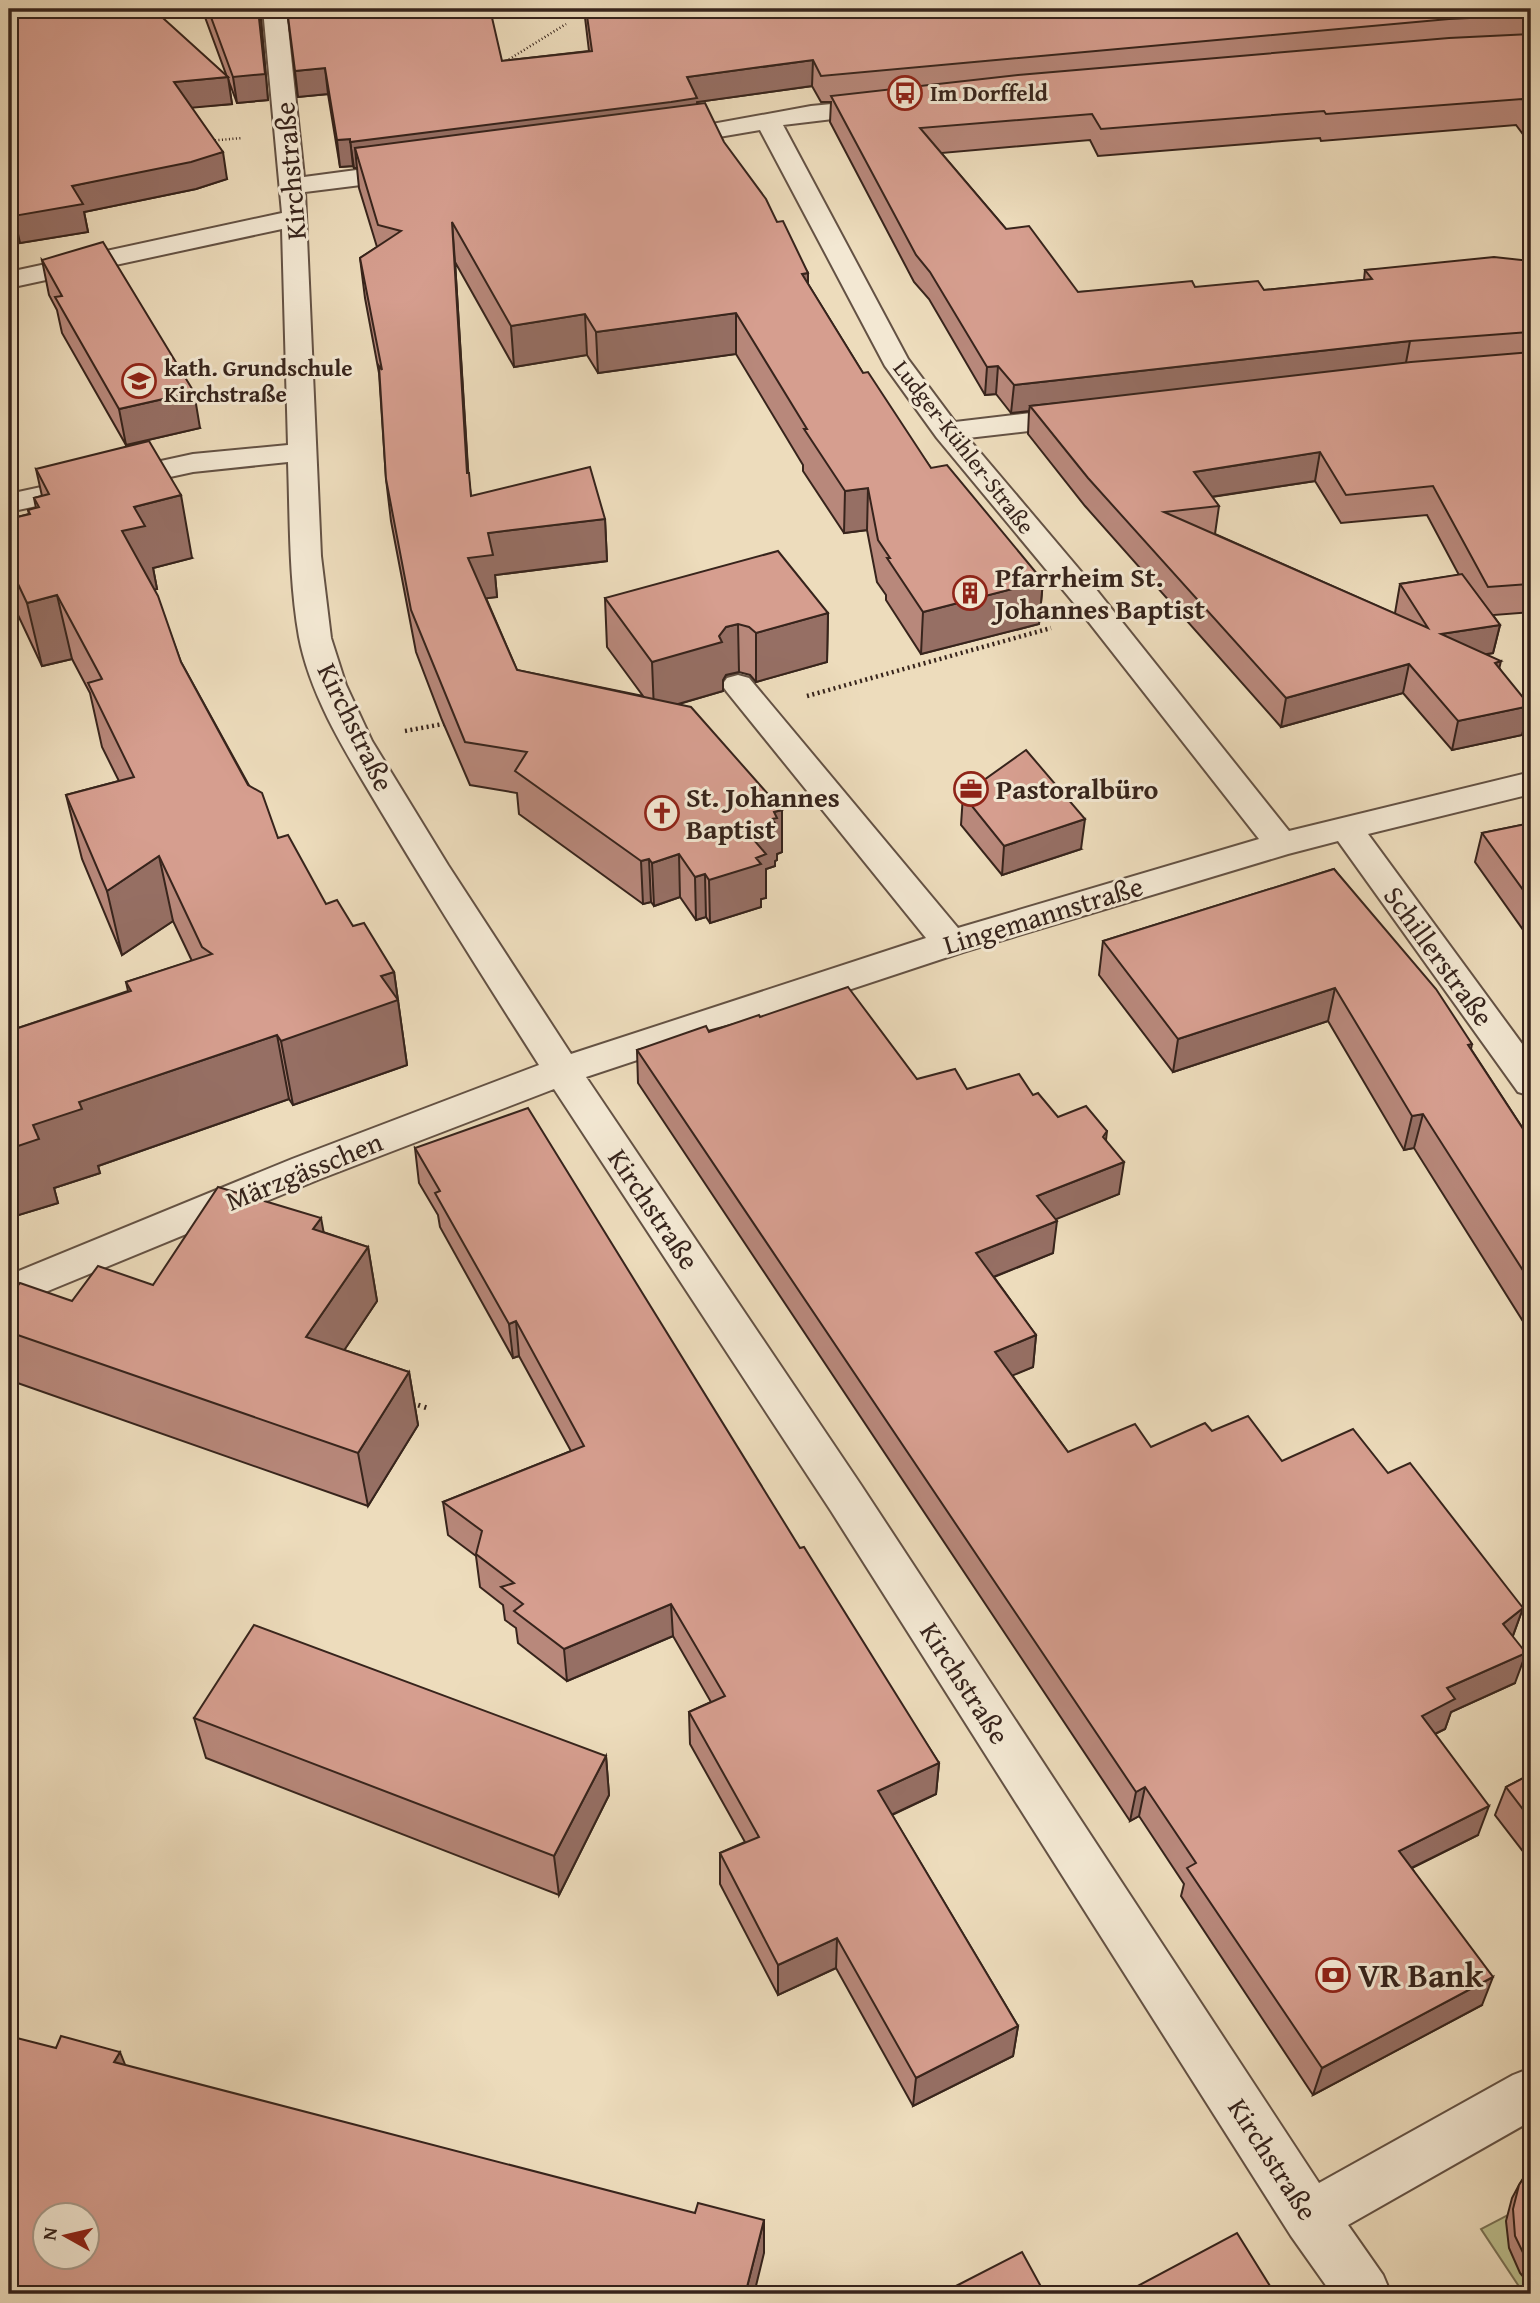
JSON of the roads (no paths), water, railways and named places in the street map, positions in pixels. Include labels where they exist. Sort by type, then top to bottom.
[{"type":"street","name":"Kirchstraße","points":[[274,9],[293,186],[306,556],[315,638],[330,685],[356,741],[433,869],[562,1071],[846,1498],[1310,2217],[1364,2294]]},
{"type":"street","points":[[645,142],[811,113],[900,104]]},
{"type":"street","name":"Ludger-Kühler-Straße","points":[[768,121],[895,360],[947,432],[1281,844]]},
{"type":"street","points":[[293,186],[428,169]]},
{"type":"street","points":[[9,280],[295,218]]},
{"type":"street","points":[[947,432],[1114,413]]},
{"type":"street","points":[[9,503],[193,463],[304,452]]},
{"type":"street","points":[[748,697],[950,943]]},
{"type":"street","name":"Lingemannstraße","points":[[562,1071],[950,943],[1281,844],[1531,783]]},
{"type":"street","name":"Schillerstraße","points":[[1346,828],[1531,1083]]},
{"type":"street","name":"Märzgässchen","points":[[9,1292],[294,1174],[562,1071]]},
{"type":"street","points":[[1310,2217],[1531,2093]]},
{"type":"place","name":"Im Dorffeld","points":[[905,93]]},
{"type":"place","name":"kath. Grundschule Kirchstraße","points":[[139,381]]},
{"type":"place","name":"Pfarrheim St. Johannes Baptist","points":[[970,593]]},
{"type":"place","name":"Pastoralbüro","points":[[971,789]]},
{"type":"place","name":"St. Johannes Baptist","points":[[662,813]]},
{"type":"place","name":"VR Bank","points":[[1333,1975]]}]
